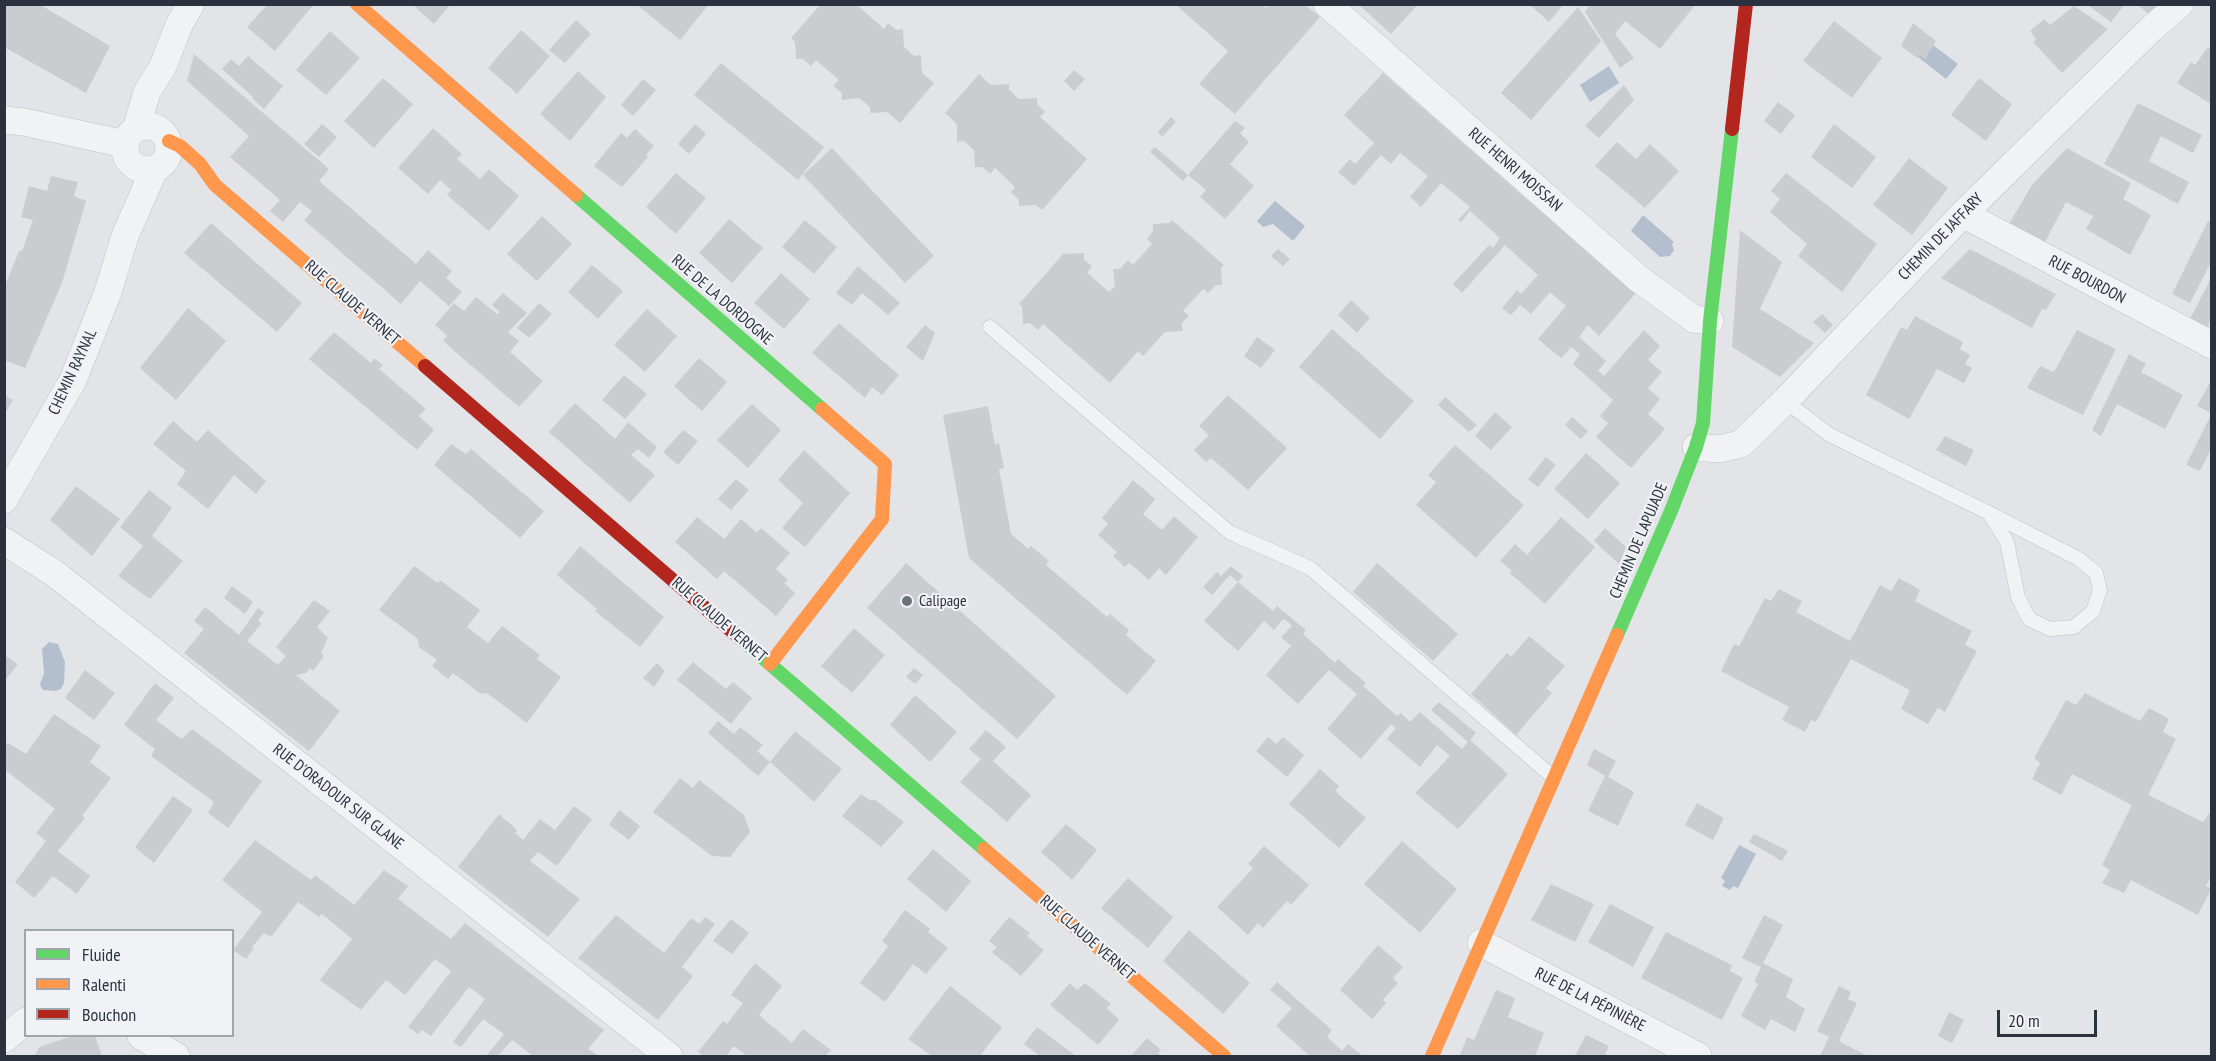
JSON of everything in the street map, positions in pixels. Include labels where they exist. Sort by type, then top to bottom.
[{"type":"street","name":"CHEMIN RAYNAL","points":[[4,500],[73,380],[108,292],[125,236],[127,177],[148,149],[147,92],[163,66],[179,25],[191,4]]},
{"type":"street","name":"RUE DE LA DORDOGNE","points":[[357,4],[885,464],[882,519],[770,664]]},
{"type":"street","name":"RUE HENRI MOISSAN","points":[[1328,4],[1639,279],[1694,319],[1710,321]]},
{"type":"street","name":"CHEMIN DE LAPUJADE","points":[[1432,1056],[1671,511],[1696,447],[1704,414],[1710,321],[1746,4]]},
{"type":"street","name":"CHEMIN DE JAFFARY","points":[[1696,447],[1719,449],[1741,444],[1785,401],[1963,213],[2151,28],[2180,4]]},
{"type":"street","name":"RUE CLAUDE VERNET","points":[[4,120],[24,122],[148,149],[179,168],[215,184],[1224,1056]]},
{"type":"street","name":"RUE BOURDON","points":[[1963,213],[2211,345]]},
{"type":"street","name":"RUE D'ORADOUR SUR GLANE","points":[[4,541],[54,573],[669,1056]]},
{"type":"street","name":"RUE DE LA PÉPINIÈRE","points":[[1481,943],[1698,1056]]},
{"type":"street","points":[[4,1039],[24,1023]]},
{"type":"street","points":[[144,1037],[176,1056]]},
{"type":"lane","points":[[990,327],[1229,532],[1310,568],[1553,777]]},
{"type":"lane","points":[[1785,401],[1830,435],[1989,513],[2079,559],[2096,573],[2100,590],[2093,611],[2074,627],[2050,628],[2029,619],[2018,597],[2007,542],[1989,513]]},
{"type":"water","points":[[1929,42],[1958,64],[1946,79],[1918,57]]},
{"type":"water","points":[[1609,66],[1619,83],[1590,102],[1580,85]]},
{"type":"water","points":[[1275,201],[1305,226],[1293,241],[1273,224],[1263,227],[1257,221]]},
{"type":"water","points":[[1643,215],[1674,242],[1672,244],[1674,250],[1670,256],[1660,257],[1631,231]]},
{"type":"water","points":[[49,642],[58,644],[65,662],[64,683],[61,689],[55,691],[43,690],[40,685],[44,673],[42,649]]},
{"type":"water","points":[[1739,845],[1756,854],[1738,888],[1733,886],[1730,890],[1722,886],[1725,881],[1721,878]]},
{"type":"building","points":[[4,4],[39,4],[110,46],[86,93],[4,47]]},
{"type":"building","points":[[268,4],[314,4],[275,51],[247,27]]},
{"type":"building","points":[[412,4],[451,4],[434,24]]},
{"type":"building","points":[[636,4],[709,4],[680,40]]},
{"type":"building","points":[[821,4],[856,4],[884,29],[888,23],[896,30],[903,29],[904,47],[914,56],[921,55],[922,73],[934,83],[900,123],[887,112],[870,113],[870,107],[859,98],[842,100],[842,93],[833,86],[839,80],[816,60],[811,66],[803,59],[796,59],[795,42],[791,38]]},
{"type":"building","points":[[1175,4],[1262,4],[1266,8],[1269,5],[1305,5],[1320,17],[1235,114],[1199,84],[1228,51]]},
{"type":"building","points":[[1358,4],[1418,4],[1391,34]]},
{"type":"building","points":[[1529,4],[1564,4],[1549,22]]},
{"type":"building","points":[[1591,4],[1696,4],[1660,49],[1625,21],[1615,34],[1634,58],[1620,68],[1585,12]]},
{"type":"building","points":[[2086,4],[2125,4],[2111,22]]},
{"type":"building","points":[[2136,4],[2158,4],[2149,14]]},
{"type":"building","points":[[2074,6],[2108,29],[2062,73],[2033,42],[2036,39],[2030,31],[2044,19],[2050,25]]},
{"type":"building","points":[[1578,7],[1601,41],[1531,120],[1501,93]]},
{"type":"building","points":[[576,20],[591,34],[565,63],[549,50]]},
{"type":"building","points":[[1834,21],[1882,58],[1852,98],[1803,61]]},
{"type":"building","points":[[1913,23],[1936,41],[1925,59],[1920,55],[1917,58],[1901,46]]},
{"type":"building","points":[[521,30],[550,56],[517,94],[488,68]]},
{"type":"building","points":[[330,31],[360,58],[326,95],[296,70]]},
{"type":"building","points":[[2208,47],[2211,50],[2211,104],[2177,83],[2191,62],[2195,65]]},
{"type":"building","points":[[194,54],[329,169],[319,181],[416,264],[428,250],[452,271],[446,278],[462,292],[449,306],[420,281],[401,304],[304,220],[312,211],[300,202],[283,222],[270,211],[280,200],[230,157],[249,136],[187,81]]},
{"type":"building","points":[[248,56],[283,86],[264,109],[222,69],[231,59],[239,66]]},
{"type":"building","points":[[721,63],[824,147],[798,180],[694,95]]},
{"type":"building","points":[[1074,70],[1085,79],[1074,91],[1064,81]]},
{"type":"building","points":[[578,71],[606,97],[570,141],[540,114]]},
{"type":"building","points":[[1383,73],[1635,294],[1599,336],[1588,325],[1579,337],[1606,361],[1598,371],[1604,376],[1644,330],[1660,346],[1648,360],[1662,372],[1648,388],[1660,399],[1648,414],[1665,429],[1631,468],[1596,437],[1608,423],[1600,416],[1613,400],[1573,364],[1580,354],[1571,347],[1561,358],[1538,339],[1566,306],[1550,292],[1531,314],[1520,305],[1511,315],[1502,308],[1517,290],[1521,294],[1538,275],[1505,245],[1462,293],[1453,284],[1489,245],[1493,248],[1500,238],[1470,211],[1461,222],[1458,220],[1470,207],[1441,183],[1421,207],[1410,197],[1428,176],[1400,153],[1391,164],[1381,155],[1354,186],[1338,172],[1350,159],[1355,164],[1374,143],[1344,115]]},
{"type":"building","points":[[979,74],[991,85],[1009,84],[1009,90],[1019,99],[1037,98],[1037,104],[1045,112],[1040,117],[1087,159],[1042,210],[1036,205],[1019,206],[1019,200],[1011,192],[1015,187],[995,168],[990,174],[982,167],[975,167],[974,150],[964,141],[957,142],[957,124],[945,113]]},
{"type":"building","points":[[383,78],[413,104],[374,148],[344,121]]},
{"type":"building","points":[[1979,78],[2012,104],[1986,141],[1951,115]]},
{"type":"building","points":[[643,79],[656,90],[633,116],[621,105]]},
{"type":"building","points":[[1624,85],[1634,100],[1599,138],[1585,126]]},
{"type":"building","points":[[1778,102],[1795,115],[1781,134],[1764,121]]},
{"type":"building","points":[[2138,103],[2202,135],[2193,153],[2161,136],[2149,161],[2189,182],[2178,204],[2104,164]]},
{"type":"building","points":[[1171,117],[1176,122],[1162,137],[1158,132]]},
{"type":"building","points":[[1235,121],[1245,128],[1240,133],[1249,142],[1230,164],[1254,186],[1225,219],[1200,197],[1206,190],[1188,175]]},
{"type":"building","points":[[322,124],[337,137],[319,157],[304,144]]},
{"type":"building","points":[[695,124],[706,134],[689,154],[678,144]]},
{"type":"building","points":[[1834,124],[1876,157],[1852,188],[1811,157]]},
{"type":"building","points":[[433,128],[462,154],[457,159],[480,179],[489,169],[519,196],[489,231],[447,195],[451,190],[440,180],[428,194],[398,168]]},
{"type":"building","points":[[635,129],[654,146],[646,155],[648,157],[622,187],[594,166],[621,133],[627,138]]},
{"type":"building","points":[[1617,142],[1636,159],[1650,144],[1679,171],[1645,208],[1595,166]]},
{"type":"building","points":[[1155,147],[1188,175],[1183,181],[1150,152]]},
{"type":"building","points":[[832,148],[934,256],[905,283],[803,175]]},
{"type":"building","points":[[2067,148],[2131,183],[2123,199],[2151,215],[2130,255],[2086,229],[2093,216],[2066,202],[2045,242],[2009,224],[2032,185]]},
{"type":"building","points":[[1909,158],[1948,188],[1912,235],[1873,205]]},
{"type":"building","points":[[676,173],[706,198],[676,234],[646,207]]},
{"type":"building","points":[[1786,173],[1877,244],[1842,292],[1798,256],[1807,244],[1770,212],[1780,199],[1771,191]]},
{"type":"building","points":[[51,176],[78,182],[74,196],[86,201],[62,283],[25,368],[4,360],[4,288],[19,251],[22,251],[33,220],[21,217],[29,186],[47,191]]},
{"type":"building","points":[[542,216],[572,244],[537,281],[507,254]]},
{"type":"building","points":[[729,219],[763,248],[732,283],[699,253]]},
{"type":"building","points":[[805,220],[837,247],[814,274],[782,247]]},
{"type":"building","points":[[1172,220],[1224,265],[1221,268],[1222,285],[1216,285],[1208,293],[1203,289],[1183,311],[1189,316],[1181,324],[1183,331],[1165,332],[1143,356],[1138,351],[1110,383],[1043,324],[1038,330],[1030,323],[1023,324],[1022,306],[1019,304],[1064,253],[1084,253],[1084,260],[1092,266],[1087,273],[1109,292],[1115,286],[1113,269],[1120,269],[1128,260],[1133,265],[1152,244],[1147,239],[1153,231],[1153,224],[1170,223]]},
{"type":"building","points":[[2208,221],[2211,222],[2211,266],[2210,264],[2190,303],[2172,294]]},
{"type":"building","points":[[211,223],[302,303],[277,332],[184,253]]},
{"type":"building","points":[[1740,230],[1782,262],[1760,309],[1814,343],[1780,377],[1732,347]]},
{"type":"building","points":[[1278,249],[1290,259],[1283,266],[1271,256]]},
{"type":"building","points":[[1970,249],[2056,294],[2046,310],[2042,309],[2032,328],[1941,278]]},
{"type":"building","points":[[592,265],[623,291],[598,319],[568,292]]},
{"type":"building","points":[[858,266],[900,303],[888,315],[862,293],[852,305],[836,293]]},
{"type":"building","points":[[781,273],[810,299],[784,329],[754,303]]},
{"type":"building","points":[[2211,278],[2211,318],[2207,328],[2190,319]]},
{"type":"building","points":[[503,293],[527,313],[508,332],[519,341],[510,352],[543,381],[519,407],[443,341],[447,336],[435,325],[454,303],[464,311],[476,297],[497,314],[500,312],[492,305]]},
{"type":"building","points":[[1351,300],[1370,318],[1357,333],[1338,315]]},
{"type":"building","points":[[539,303],[552,314],[529,338],[517,328]]},
{"type":"building","points":[[188,308],[226,341],[176,400],[140,368]]},
{"type":"building","points":[[647,309],[677,336],[645,372],[614,345]]},
{"type":"building","points":[[1822,314],[1833,325],[1825,333],[1813,322]]},
{"type":"building","points":[[1915,316],[1963,342],[1960,349],[1970,355],[1965,364],[1972,368],[1964,383],[1937,369],[1909,419],[1866,395],[1901,327],[1907,330]]},
{"type":"building","points":[[839,323],[899,375],[882,395],[872,387],[865,398],[812,353]]},
{"type":"building","points":[[925,325],[935,333],[923,361],[906,347]]},
{"type":"building","points":[[1332,329],[1414,401],[1380,439],[1299,367]]},
{"type":"building","points":[[2077,330],[2116,349],[2083,415],[2027,388],[2040,366],[2054,372]]},
{"type":"building","points":[[334,332],[371,363],[374,358],[383,365],[379,369],[426,409],[419,416],[434,430],[417,450],[309,359]]},
{"type":"building","points":[[1257,337],[1275,350],[1261,368],[1244,356]]},
{"type":"building","points":[[2129,354],[2146,364],[2141,372],[2183,395],[2165,429],[2117,404],[2101,436],[2092,430]]},
{"type":"building","points":[[699,358],[727,382],[702,411],[674,386]]},
{"type":"building","points":[[624,375],[647,394],[625,419],[602,400]]},
{"type":"building","points":[[2211,381],[2211,413],[2197,406]]},
{"type":"building","points":[[4,395],[13,400],[4,415]]},
{"type":"building","points":[[1228,395],[1287,448],[1248,490],[1211,458],[1206,462],[1194,450],[1209,435],[1199,426]]},
{"type":"building","points":[[1445,397],[1477,425],[1469,432],[1438,405]]},
{"type":"building","points":[[575,403],[615,439],[628,422],[657,447],[649,458],[638,449],[631,455],[655,475],[630,503],[549,432]]},
{"type":"building","points":[[752,404],[781,430],[748,468],[717,440]]},
{"type":"building","points":[[988,406],[995,445],[999,443],[1004,468],[999,469],[1011,534],[1028,549],[1031,546],[1049,561],[1046,565],[1107,617],[1110,614],[1129,630],[1126,635],[1156,661],[1127,695],[969,558],[943,415]]},
{"type":"building","points":[[1495,412],[1512,427],[1491,450],[1475,436]]},
{"type":"building","points":[[2211,415],[2211,449],[2200,471],[2186,465]]},
{"type":"building","points":[[1572,417],[1588,431],[1581,439],[1565,425]]},
{"type":"building","points":[[173,421],[197,442],[208,430],[266,481],[256,494],[234,475],[208,509],[177,484],[186,471],[153,444]]},
{"type":"building","points":[[683,430],[698,441],[678,465],[663,452]]},
{"type":"building","points":[[1945,436],[1974,450],[1966,466],[1936,450]]},
{"type":"building","points":[[451,444],[466,454],[471,449],[544,511],[520,538],[434,465]]},
{"type":"building","points":[[1455,445],[1524,505],[1476,558],[1416,505],[1436,482],[1428,475]]},
{"type":"building","points":[[804,450],[850,493],[805,547],[782,528],[803,503],[778,480]]},
{"type":"building","points":[[1586,453],[1620,483],[1588,519],[1554,489]]},
{"type":"building","points":[[1546,457],[1556,465],[1538,487],[1528,479]]},
{"type":"building","points":[[736,479],[749,490],[731,510],[718,499]]},
{"type":"building","points":[[1133,480],[1155,499],[1143,514],[1162,530],[1174,516],[1198,537],[1166,575],[1159,568],[1149,580],[1129,563],[1125,567],[1113,556],[1117,552],[1098,535],[1108,524],[1102,518]]},
{"type":"building","points":[[76,486],[120,519],[92,556],[50,520]]},
{"type":"building","points":[[149,490],[172,508],[152,536],[183,561],[150,599],[118,576],[143,546],[120,527]]},
{"type":"building","points":[[697,517],[724,539],[741,519],[757,533],[761,528],[790,553],[776,569],[788,580],[784,583],[795,593],[776,616],[724,571],[717,579],[675,542]]},
{"type":"building","points":[[1561,517],[1595,547],[1545,604],[1500,561],[1515,544],[1527,555]]},
{"type":"building","points":[[1605,528],[1626,547],[1619,564],[1594,541]]},
{"type":"building","points":[[580,546],[664,617],[640,647],[595,611],[597,609],[557,575]]},
{"type":"building","points":[[906,563],[1056,696],[1017,739],[867,608]]},
{"type":"building","points":[[1377,563],[1458,634],[1433,661],[1353,592]]},
{"type":"building","points":[[414,566],[438,583],[440,580],[480,610],[467,627],[488,643],[502,626],[540,655],[537,659],[561,677],[527,723],[487,693],[481,694],[453,673],[448,679],[432,666],[437,660],[419,647],[418,639],[379,610]]},
{"type":"building","points":[[1231,566],[1243,576],[1238,582],[1230,575],[1212,595],[1203,587],[1217,572],[1221,576]]},
{"type":"building","points":[[1899,578],[1920,590],[1915,601],[1972,631],[1965,645],[1977,651],[1945,712],[1938,708],[1928,724],[1901,709],[1910,690],[1851,659],[1816,722],[1811,720],[1805,732],[1782,720],[1789,707],[1721,671],[1734,644],[1739,646],[1765,598],[1771,601],[1779,589],[1802,601],[1796,612],[1850,641],[1880,585],[1891,591]]},
{"type":"building","points":[[1238,582],[1273,611],[1277,606],[1306,630],[1303,634],[1335,663],[1338,659],[1366,683],[1363,686],[1397,716],[1401,713],[1410,722],[1420,712],[1462,749],[1468,742],[1431,710],[1439,702],[1476,733],[1470,740],[1508,774],[1458,829],[1415,793],[1450,756],[1437,745],[1420,767],[1387,739],[1396,728],[1391,724],[1361,759],[1327,729],[1357,694],[1329,670],[1298,704],[1266,675],[1291,646],[1281,637],[1292,626],[1287,621],[1283,619],[1274,630],[1264,621],[1238,651],[1204,621]]},
{"type":"building","points":[[232,586],[253,602],[245,614],[224,598]]},
{"type":"building","points":[[314,600],[330,611],[317,627],[328,638],[321,653],[324,656],[313,671],[310,668],[306,673],[296,675],[340,711],[309,751],[184,653],[204,629],[194,621],[205,607],[239,635],[258,608],[264,612],[258,620],[261,624],[247,641],[278,665],[286,656],[276,647]]},
{"type":"building","points":[[854,628],[885,655],[852,693],[821,666]]},
{"type":"building","points":[[1529,636],[1565,666],[1546,688],[1552,693],[1516,735],[1471,694],[1507,653],[1511,657]]},
{"type":"building","points":[[4,655],[18,664],[4,682]]},
{"type":"building","points":[[693,662],[726,689],[733,682],[752,698],[731,724],[677,680]]},
{"type":"building","points":[[657,663],[665,671],[654,687],[643,678]]},
{"type":"building","points":[[914,668],[923,675],[915,684],[906,677]]},
{"type":"building","points":[[85,670],[115,693],[94,720],[65,698]]},
{"type":"building","points":[[155,683],[174,698],[156,720],[182,739],[192,729],[262,781],[228,828],[208,813],[214,802],[151,756],[155,749],[124,725]]},
{"type":"building","points":[[2085,693],[2140,721],[2149,708],[2169,719],[2163,732],[2176,739],[2148,795],[2203,822],[2211,813],[2211,877],[2206,886],[2211,889],[2198,915],[2131,880],[2124,893],[2102,883],[2110,870],[2102,865],[2132,805],[2072,774],[2061,795],[2032,779],[2040,763],[2034,758],[2066,700],[2076,705]]},
{"type":"building","points":[[915,695],[957,732],[930,762],[890,725]]},
{"type":"building","points":[[54,714],[101,746],[90,762],[111,778],[82,816],[85,818],[58,851],[90,876],[77,894],[53,876],[34,898],[15,882],[46,841],[36,833],[55,809],[4,769],[4,748],[8,743],[26,754]]},
{"type":"building","points":[[718,721],[734,734],[740,727],[763,745],[757,751],[770,762],[758,776],[708,733]]},
{"type":"building","points":[[986,730],[1006,747],[993,761],[1031,795],[1007,822],[960,782],[981,759],[969,749]]},
{"type":"building","points":[[795,731],[842,769],[814,802],[770,762]]},
{"type":"building","points":[[1268,737],[1276,744],[1283,737],[1304,755],[1287,777],[1256,751]]},
{"type":"building","points":[[1594,749],[1616,761],[1608,777],[1634,792],[1618,826],[1588,811],[1605,776],[1587,765]]},
{"type":"building","points":[[1320,769],[1339,786],[1335,791],[1366,818],[1339,848],[1289,804]]},
{"type":"building","points":[[680,778],[693,788],[699,780],[744,815],[750,832],[730,857],[712,856],[653,812]]},
{"type":"building","points":[[861,794],[871,801],[874,799],[904,822],[881,847],[842,816]]},
{"type":"building","points":[[173,796],[193,810],[154,863],[135,847]]},
{"type":"building","points":[[1697,803],[1724,818],[1713,840],[1685,825]]},
{"type":"building","points":[[574,806],[592,819],[557,866],[538,852],[530,861],[580,899],[548,937],[458,867],[499,814],[517,830],[515,833],[523,840],[540,819],[555,830]]},
{"type":"building","points":[[619,810],[640,826],[629,840],[609,825]]},
{"type":"building","points":[[1066,824],[1097,850],[1072,880],[1041,852]]},
{"type":"building","points":[[1754,834],[1788,851],[1782,861],[1749,842]]},
{"type":"building","points":[[255,840],[311,880],[315,875],[354,905],[384,870],[408,886],[398,899],[451,939],[465,923],[604,1030],[588,1049],[599,1056],[533,1056],[512,1040],[498,1056],[489,1056],[487,1055],[504,1034],[483,1019],[461,1047],[453,1042],[485,999],[469,987],[431,1036],[422,1030],[418,1034],[408,1027],[451,971],[435,959],[405,995],[386,980],[361,1010],[320,980],[352,939],[322,914],[319,917],[298,902],[271,937],[264,933],[252,947],[254,948],[246,959],[234,949],[262,912],[222,880]]},
{"type":"building","points":[[1402,841],[1457,889],[1420,933],[1364,884]]},
{"type":"building","points":[[1264,846],[1309,885],[1291,905],[1287,901],[1263,928],[1258,923],[1248,935],[1217,907],[1253,868],[1248,864]]},
{"type":"building","points":[[933,849],[971,881],[946,912],[907,879]]},
{"type":"building","points":[[1128,878],[1173,917],[1148,948],[1101,908]]},
{"type":"building","points":[[1551,884],[1594,904],[1575,942],[1531,920]]},
{"type":"building","points":[[1610,904],[1654,927],[1633,967],[1588,942]]},
{"type":"building","points":[[905,910],[930,929],[928,932],[948,948],[926,974],[913,964],[885,1002],[860,983],[888,946],[882,941]]},
{"type":"building","points":[[616,915],[664,953],[691,918],[699,924],[705,917],[715,924],[682,967],[693,976],[658,1020],[578,958]]},
{"type":"building","points":[[1764,915],[1783,925],[1763,963],[1793,979],[1786,997],[1805,1009],[1795,1032],[1771,1019],[1765,1030],[1741,1016],[1758,984],[1754,982],[1761,967],[1742,958]]},
{"type":"building","points":[[1009,917],[1030,933],[1027,936],[1044,950],[1021,976],[992,952],[997,947],[989,941]]},
{"type":"building","points":[[731,919],[749,933],[732,954],[713,941]]},
{"type":"building","points":[[1189,930],[1250,983],[1223,1014],[1163,961]]},
{"type":"building","points":[[1666,932],[1732,965],[1730,971],[1743,978],[1722,1020],[1641,978]]},
{"type":"building","points":[[1378,945],[1403,967],[1393,978],[1398,983],[1383,1000],[1386,1003],[1372,1019],[1340,990]]},
{"type":"building","points":[[755,963],[782,986],[759,1015],[792,1043],[803,1029],[831,1050],[825,1056],[747,1056],[734,1046],[726,1056],[704,1056],[698,1052],[723,1021],[727,1024],[743,1003],[731,995]]},
{"type":"building","points":[[1277,982],[1332,1030],[1327,1037],[1342,1051],[1348,1044],[1363,1056],[1310,1056],[1276,1026],[1292,1008],[1270,990]]},
{"type":"building","points":[[1070,983],[1077,990],[1085,983],[1111,1004],[1107,1008],[1119,1020],[1098,1045],[1050,1005]]},
{"type":"building","points":[[950,986],[1002,1027],[980,1056],[932,1056],[908,1039]]},
{"type":"building","points":[[1839,986],[1851,992],[1848,999],[1857,1003],[1839,1041],[1867,1056],[1820,1056],[1829,1037],[1817,1031]]},
{"type":"building","points":[[1496,990],[1515,998],[1508,1017],[1544,1033],[1535,1056],[1460,1055],[1467,1037],[1474,1040]]},
{"type":"building","points":[[1949,1012],[1964,1020],[1952,1043],[1938,1036]]},
{"type":"building","points":[[1037,1027],[1076,1056],[1040,1056],[1024,1044]]},
{"type":"building","points":[[1586,1035],[1609,1046],[1604,1056],[1575,1056]]},
{"type":"building","points":[[69,1037],[95,1037],[102,1056],[35,1056],[39,1047]]},
{"type":"building","points":[[1147,1038],[1161,1050],[1158,1053],[1162,1056],[1131,1056]]},
{"type":"traffic: fast","points":[[1617,635],[1671,511],[1703,423],[1710,321],[1732,129]]},
{"type":"traffic: fast","points":[[576,195],[822,409]]},
{"type":"traffic: fast","points":[[741,639],[984,849]]},
{"type":"traffic: slow","points":[[357,4],[576,195]]},
{"type":"traffic: slow","points":[[169,141],[180,146],[200,164],[215,185],[425,366]]},
{"type":"traffic: slow","points":[[770,664],[882,519],[885,464],[822,409]]},
{"type":"traffic: slow","points":[[1432,1056],[1617,635]]},
{"type":"traffic: slow","points":[[984,849],[1224,1056]]},
{"type":"traffic: jam","points":[[1732,129],[1746,4]]},
{"type":"traffic: jam","points":[[425,366],[741,639]]},
{"type":"place","name":"Calipage","points":[[907,601]]}]
